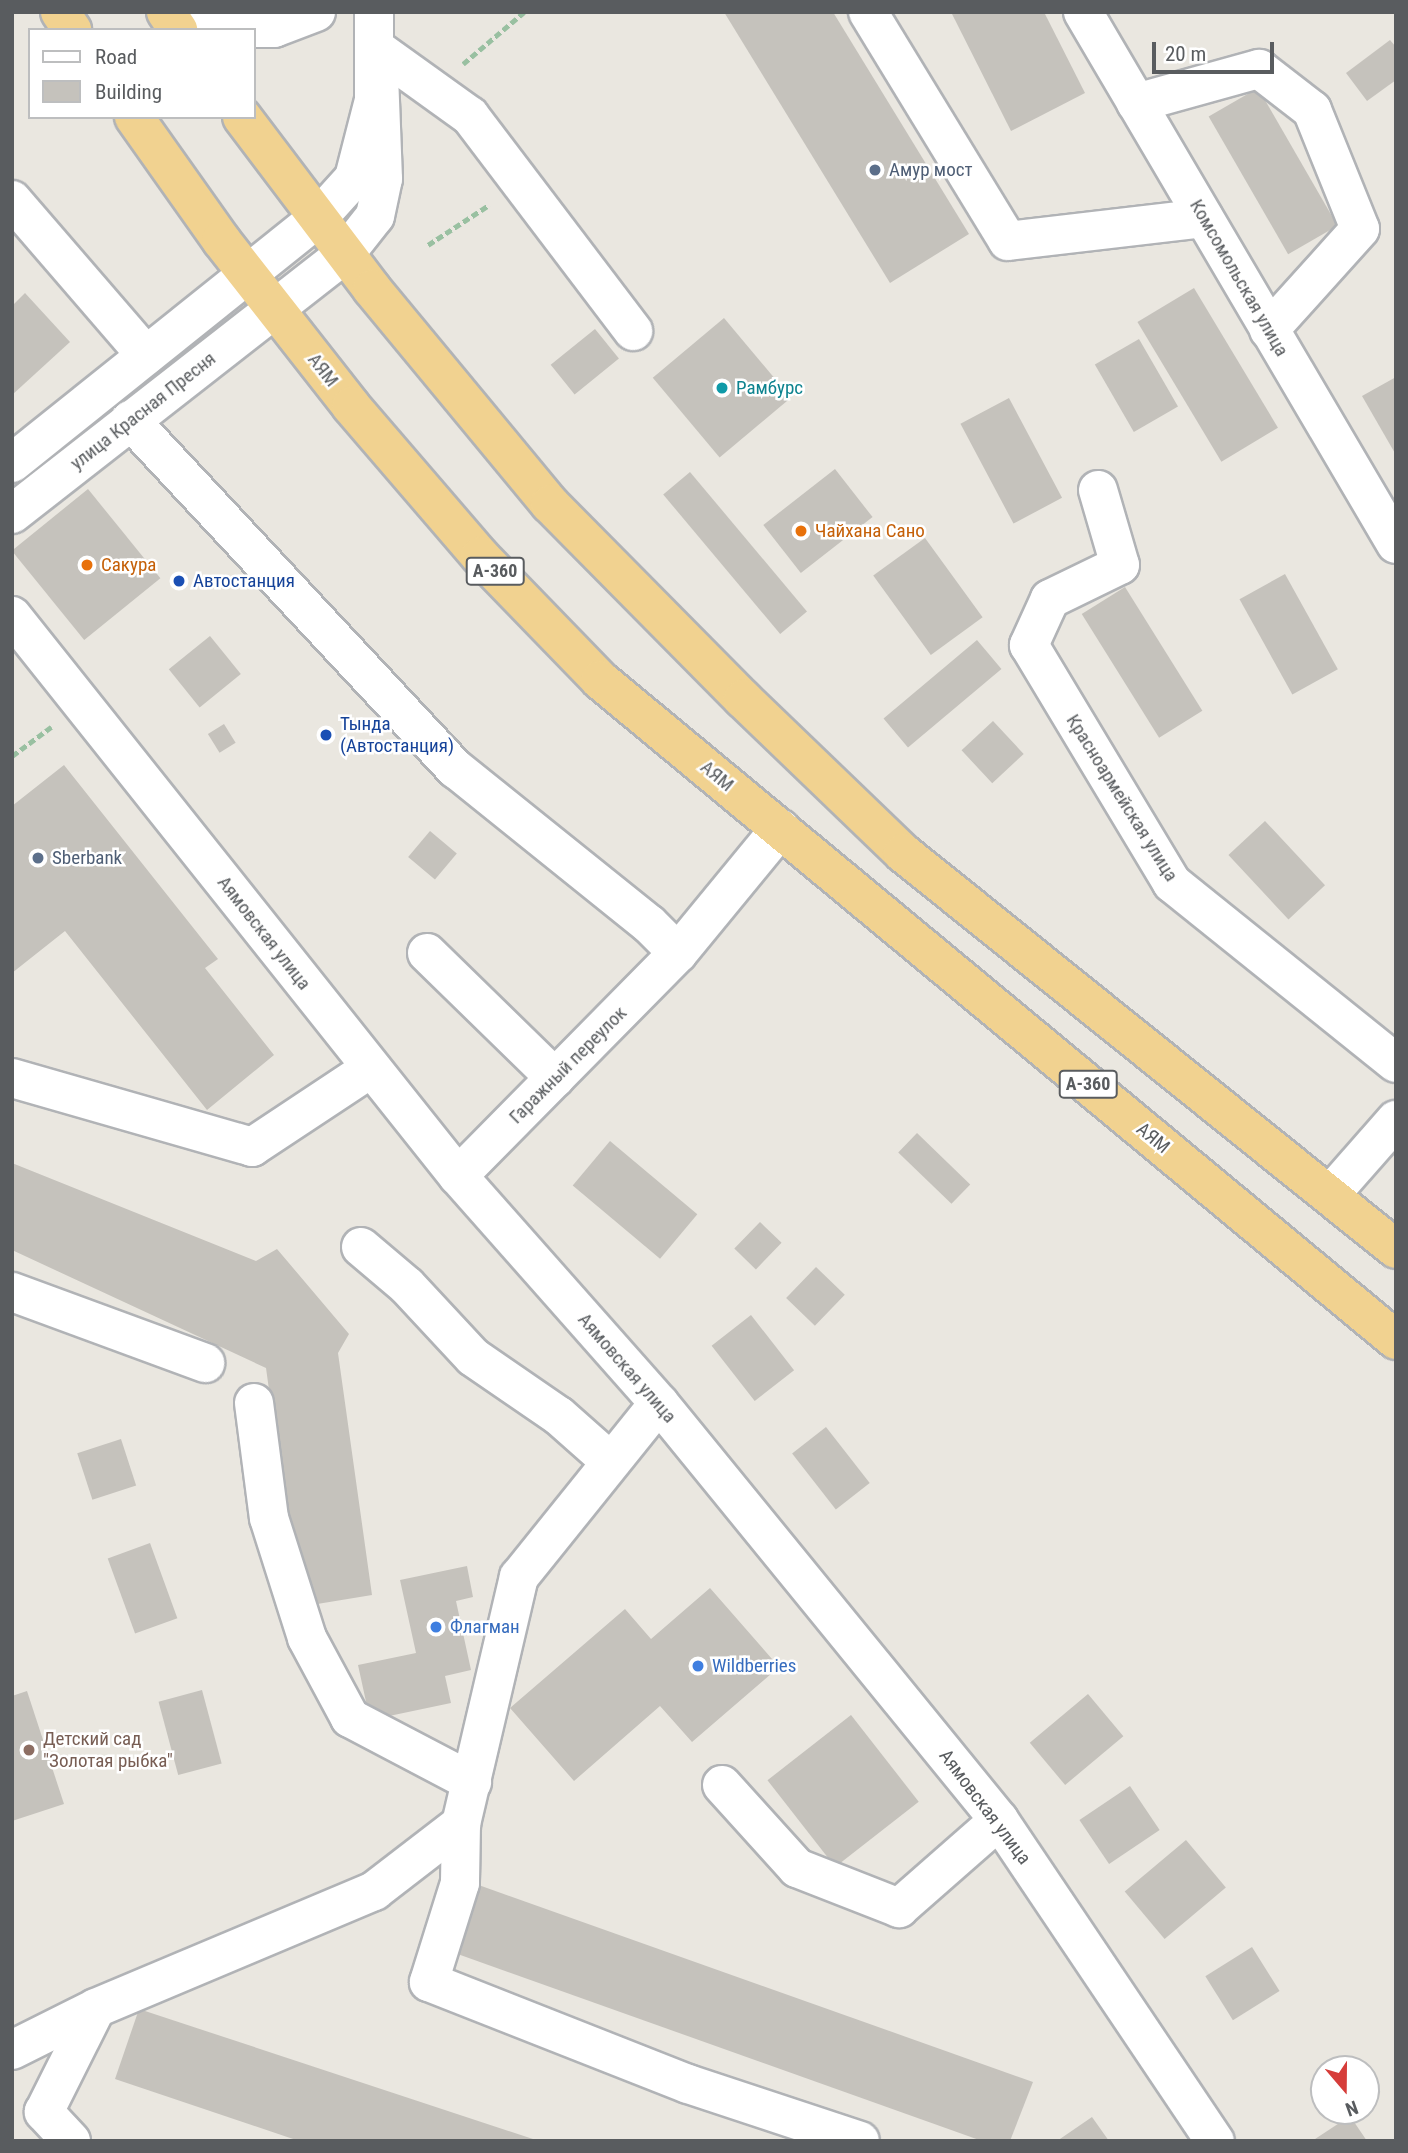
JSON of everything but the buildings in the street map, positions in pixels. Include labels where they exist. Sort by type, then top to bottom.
[{"type":"highway","points":[[60,12],[71,28]]},
{"type":"highway","points":[[166,12],[177,28]]},
{"type":"highway","name":"АЯМ","points":[[135,119],[248,276],[351,407],[527,604],[600,680],[1396,1340]]},
{"type":"highway","points":[[243,119],[317,219],[550,504],[902,853],[1396,1249]]},
{"type":"street","points":[[202,12],[248,28],[274,28],[316,12]]},
{"type":"street","points":[[345,254],[375,216],[383,179],[374,12]]},
{"type":"street","points":[[868,12],[1008,241],[1204,218]]},
{"type":"street","name":"Комсомольская улица","points":[[1083,12],[1396,544]]},
{"type":"street","points":[[377,50],[470,116],[633,331]]},
{"type":"street","points":[[12,463],[317,219],[354,178],[361,162],[374,100],[377,50]]},
{"type":"street","points":[[1136,103],[1259,69],[1312,110],[1360,229],[1269,330]]},
{"type":"street","points":[[12,200],[146,355]]},
{"type":"street","name":"улица Красная Пресня","points":[[12,514],[345,254]]},
{"type":"street","points":[[130,420],[456,769],[678,953]]},
{"type":"street","name":"Красноармейская улица","points":[[1098,490],[1120,565],[1050,599],[1029,645],[1172,883],[1396,1063]]},
{"type":"street","name":"Аямовская улица","points":[[12,616],[370,1069],[458,1176],[659,1403],[999,1820],[1215,2141]]},
{"type":"street","name":"Гаражный переулок","points":[[458,1176],[678,953],[780,829]]},
{"type":"street","points":[[428,953],[555,1078]]},
{"type":"street","points":[[12,1078],[252,1147],[370,1069]]},
{"type":"street","points":[[1329,1195],[1396,1120]]},
{"type":"street","points":[[361,1247],[407,1286],[473,1356],[559,1416],[611,1462]]},
{"type":"street","points":[[12,1292],[205,1363]]},
{"type":"street","points":[[254,1403],[269,1518],[307,1638],[350,1718],[472,1782]]},
{"type":"street","points":[[659,1403],[519,1577],[461,1824],[460,1883],[429,1982],[688,2084],[860,2141]]},
{"type":"street","points":[[722,1785],[797,1868],[899,1908],[999,1820]]},
{"type":"street","points":[[12,2050],[96,2008],[374,1891],[461,1824]]},
{"type":"street","points":[[71,2141],[44,2112],[96,2008]]},
{"type":"path","points":[[433,89],[524,12]]},
{"type":"path","points":[[428,245],[522,184]]},
{"type":"place","name":"Амур мост","points":[[875,170]]},
{"type":"place","name":"Рамбурс","points":[[722,388]]},
{"type":"place","name":"Чайхана Сано","points":[[801,531]]},
{"type":"place","name":"Сакура","points":[[87,565]]},
{"type":"place","name":"Автостанция","points":[[179,581]]},
{"type":"place","name":"Тында (Автостанция)","points":[[326,735]]},
{"type":"place","name":"Sberbank","points":[[38,858]]},
{"type":"place","name":"Флагман","points":[[436,1627]]},
{"type":"place","name":"Wildberries","points":[[698,1666]]},
{"type":"place","name":"Детский сад \"Золотая рыбка\"","points":[[29,1750]]}]
